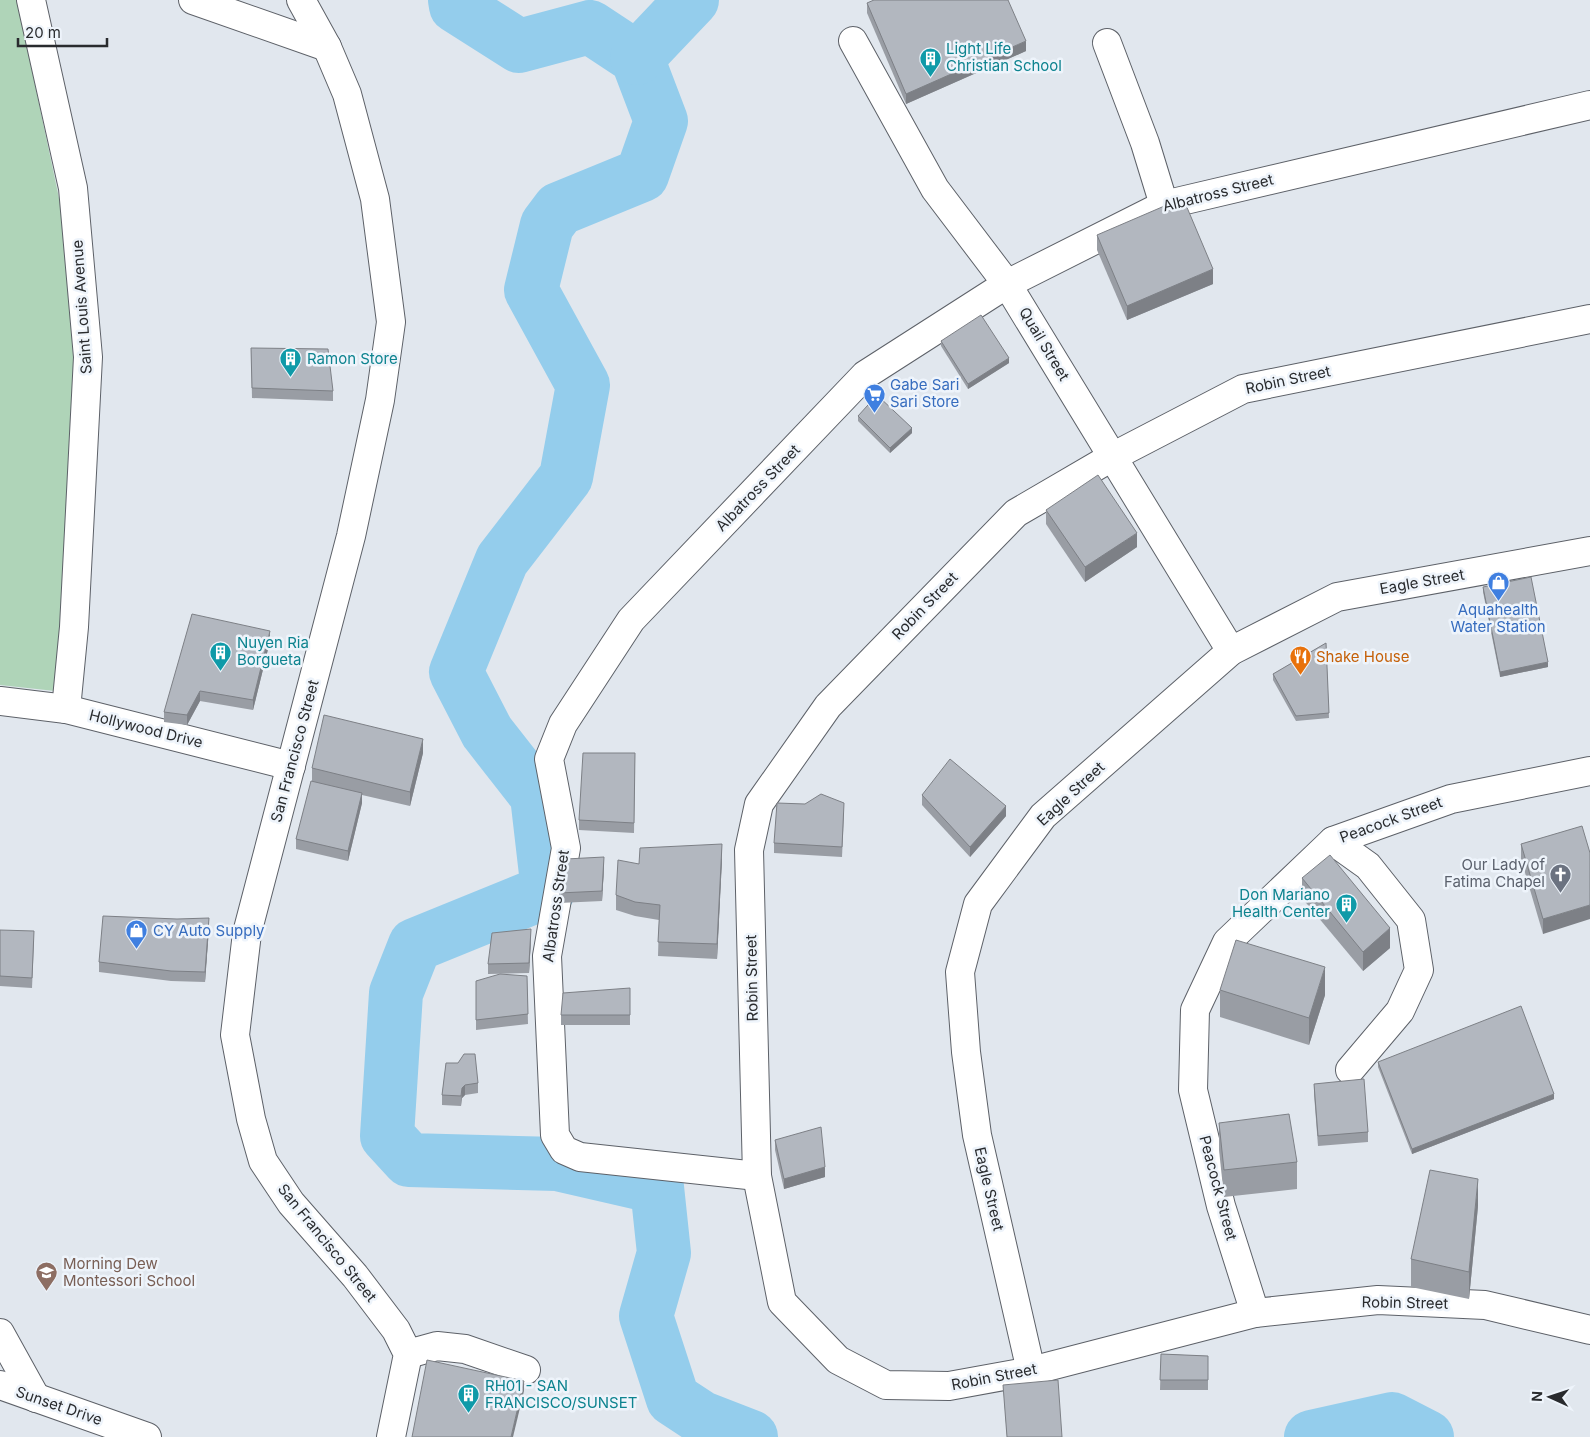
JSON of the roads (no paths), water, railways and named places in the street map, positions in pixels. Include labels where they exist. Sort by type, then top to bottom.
[{"type":"street","name":"Saint Louis Avenue","points":[[31,0],[73,188],[88,357],[74,627],[66,709]]},
{"type":"street","points":[[194,0],[327,47]]},
{"type":"street","name":"San Francisco Street","points":[[301,0],[327,47],[347,94],[375,199],[391,322],[380,400],[351,536],[247,933],[235,1035],[251,1119],[263,1161],[291,1203],[355,1276],[396,1330],[408,1354]]},
{"type":"street","name":"Quail Street","points":[[853,41],[935,189],[1007,284],[1231,651]]},
{"type":"street","points":[[1107,43],[1145,143],[1164,205]]},
{"type":"street","name":"Albatross Street","points":[[757,1176],[580,1157],[564,1150],[555,1135],[547,956],[566,848],[549,759],[563,724],[631,620],[865,376],[1007,284],[1164,205],[1590,105]]},
{"type":"street","name":"Robin Street","points":[[1590,319],[1243,389],[1112,457],[1016,513],[828,706],[759,804],[749,850],[757,1176],[782,1302],[838,1360],[886,1385],[949,1386],[1031,1370],[1255,1313],[1378,1300],[1485,1305],[1590,1330]]},
{"type":"street","name":"Eagle Street","points":[[1031,1370],[977,1135],[966,1052],[960,972],[978,904],[1043,816],[1231,651],[1337,597],[1590,551]]},
{"type":"street","name":"Hollywood Drive","points":[[0,701],[66,709],[291,766]]},
{"type":"street","name":"Peacock Street","points":[[1255,1313],[1221,1206],[1193,1090],[1195,1010],[1227,942],[1333,841],[1451,799],[1590,771]]},
{"type":"street","points":[[1333,841],[1368,866],[1411,920],[1419,970],[1400,1011],[1350,1070]]},
{"type":"street","points":[[0,1333],[36,1398]]},
{"type":"street","points":[[391,1437],[408,1354],[437,1346],[465,1348],[526,1370]]},
{"type":"street","name":"Sunset Drive","points":[[0,1385],[147,1437]]},
{"type":"waterway","points":[[455,0],[456,6],[519,46],[590,27],[637,58],[661,121],[642,175],[559,209],[547,225],[531,290],[583,385],[566,477],[502,560],[456,672],[487,732],[537,796],[548,891],[415,945],[396,993],[387,1136],[409,1160],[557,1164],[657,1187],[664,1253],[646,1316],[673,1399],[702,1418],[751,1437]]},
{"type":"waterway","points":[[637,58],[692,0]]},
{"type":"waterway","points":[[1311,1437],[1392,1419],[1427,1437]]},
{"type":"place","name":"Light Life Christian School","points":[[930,77]]},
{"type":"place","name":"Ramon Store","points":[[291,378]]},
{"type":"place","name":"Gabe Sari Sari Store","points":[[874,413]]},
{"type":"place","name":"Aquahealth Water Station","points":[[1498,601]]},
{"type":"place","name":"Nuyen Ria Borgueta","points":[[221,671]]},
{"type":"place","name":"Shake House","points":[[1300,676]]},
{"type":"place","name":"Our Lady of Fatima Chapel","points":[[1561,893]]},
{"type":"place","name":"Don Mariano Health Center","points":[[1346,923]]},
{"type":"place","name":"CY Auto Supply","points":[[137,950]]},
{"type":"place","name":"Morning Dew Montessori School","points":[[47,1292]]},
{"type":"place","name":"RH01 - SAN FRANCISCO/SUNSET","points":[[469,1414]]}]
